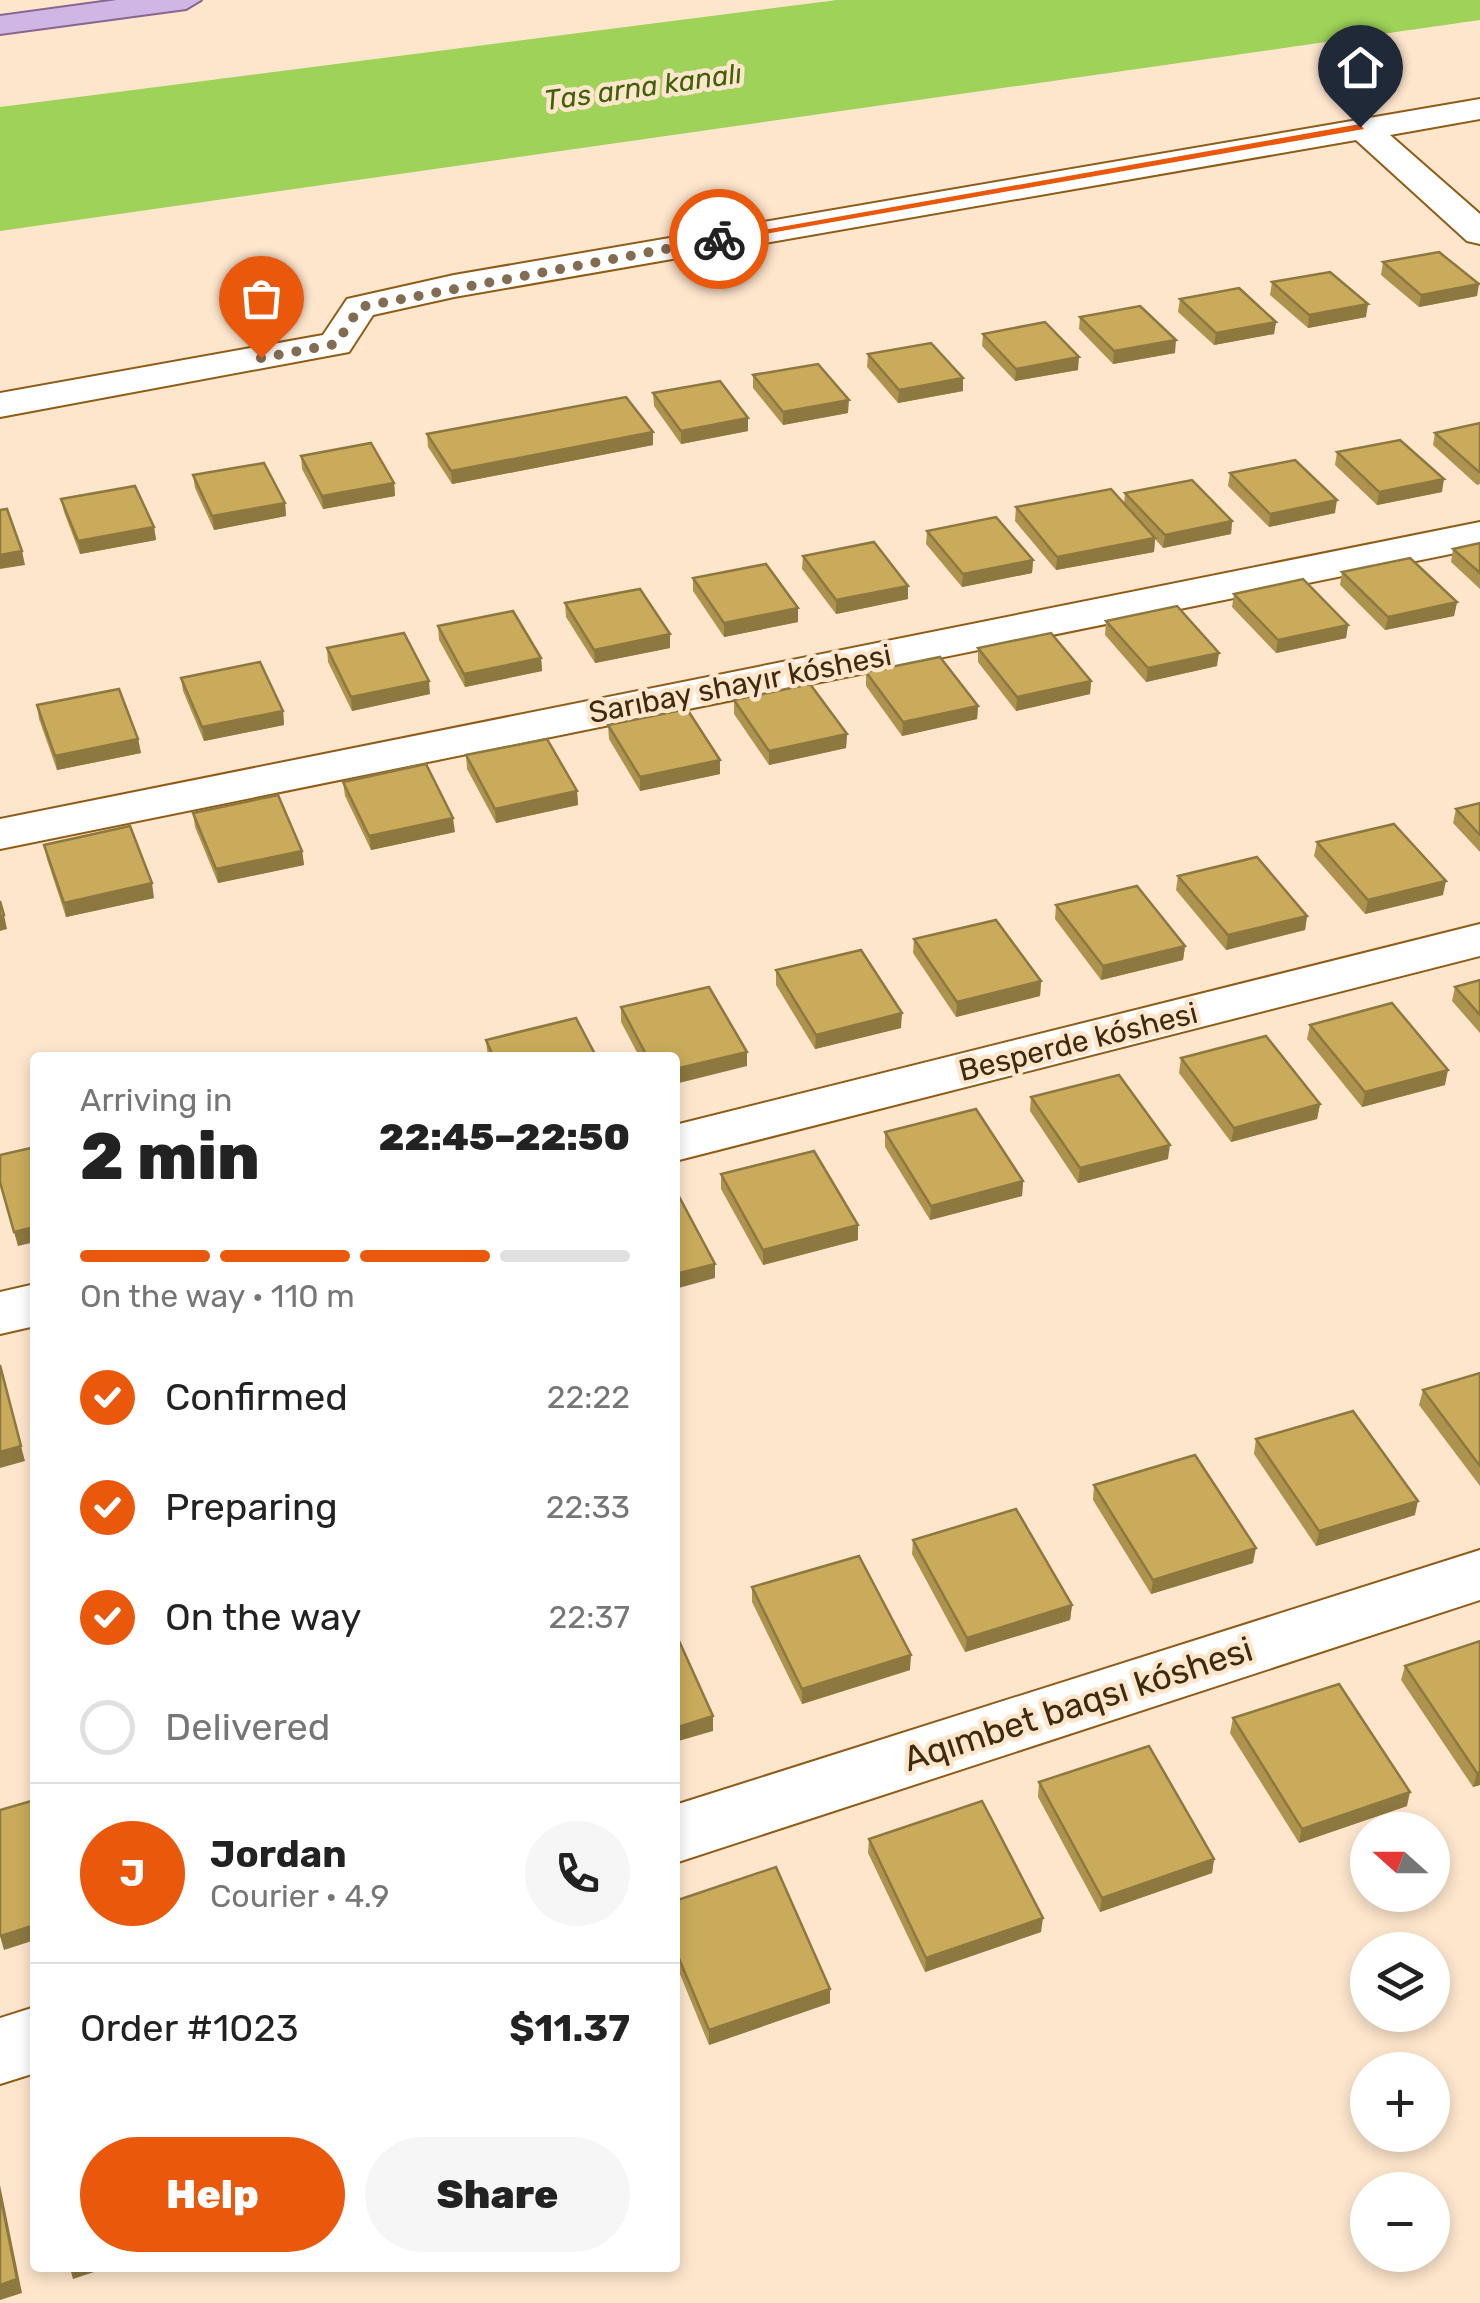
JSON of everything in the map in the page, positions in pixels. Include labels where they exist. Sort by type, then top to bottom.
[{"type":"main road","points":[[0,25],[186,0]]},
{"type":"street","points":[[0,405],[336,344],[360,307],[454,286],[1480,109]]},
{"type":"street","points":[[1360,127],[1480,233]]},
{"type":"street","name":"Sarıbay shayır kóshesi","points":[[0,834],[1480,535]]},
{"type":"street","name":"Besperde kóshesi","points":[[680,1142],[1480,940]]},
{"type":"street","points":[[0,1314],[30,1305]]},
{"type":"street","name":"Aqımbet baqsı kóshesi","points":[[680,1832],[1480,1575]]},
{"type":"street","points":[[0,2051],[30,2042]]},
{"type":"water","name":"Tas arna kanalı","points":[[837,0],[1480,0],[1480,20],[0,231],[0,107]]},
{"type":"building","points":[[1439,252],[1479,284],[1421,295],[1383,262]]},
{"type":"building","points":[[1330,272],[1368,304],[1309,315],[1272,282]]},
{"type":"building","points":[[1239,288],[1276,322],[1216,333],[1180,299]]},
{"type":"building","points":[[1140,306],[1176,340],[1114,351],[1080,317]]},
{"type":"building","points":[[1045,322],[1079,357],[1016,369],[983,334]]},
{"type":"building","points":[[931,343],[963,378],[899,390],[868,354]]},
{"type":"building","points":[[818,364],[849,400],[783,412],[753,375]]},
{"type":"building","points":[[720,381],[748,418],[681,431],[653,393]]},
{"type":"building","points":[[626,397],[653,432],[451,471],[427,434]]},
{"type":"building","points":[[1480,423],[1480,471],[1479,472],[1435,433]]},
{"type":"building","points":[[1400,440],[1444,479],[1379,492],[1337,452]]},
{"type":"building","points":[[371,443],[394,483],[322,496],[301,456]]},
{"type":"building","points":[[1295,460],[1337,500],[1270,514],[1230,473]]},
{"type":"building","points":[[264,463],[285,503],[212,516],[193,475]]},
{"type":"building","points":[[1192,480],[1232,521],[1165,535],[1125,493]]},
{"type":"building","points":[[135,486],[154,527],[78,541],[61,499]]},
{"type":"building","points":[[1111,489],[1155,538],[1057,557],[1016,507]]},
{"type":"building","points":[[7,509],[22,551],[0,555],[0,510]]},
{"type":"building","points":[[996,517],[1033,560],[963,574],[927,531]]},
{"type":"building","points":[[874,542],[908,586],[836,600],[803,556]]},
{"type":"building","points":[[1480,543],[1480,573],[1453,549]]},
{"type":"building","points":[[1410,558],[1457,602],[1388,617],[1342,572]]},
{"type":"building","points":[[766,564],[798,608],[724,623],[693,578]]},
{"type":"building","points":[[1303,579],[1348,625],[1278,640],[1234,594]]},
{"type":"building","points":[[640,589],[670,634],[594,650],[565,603]]},
{"type":"building","points":[[1177,606],[1219,653],[1148,668],[1106,621]]},
{"type":"building","points":[[513,611],[541,658],[464,674],[438,626]]},
{"type":"building","points":[[404,633],[429,681],[351,697],[327,648]]},
{"type":"building","points":[[1051,633],[1091,681],[1017,697],[978,648]]},
{"type":"building","points":[[940,657],[978,706],[903,722],[866,672]]},
{"type":"building","points":[[260,662],[283,711],[202,727],[181,678]]},
{"type":"building","points":[[810,684],[847,734],[769,751],[734,700]]},
{"type":"building","points":[[119,689],[138,739],[55,756],[37,705]]},
{"type":"building","points":[[687,709],[720,760],[640,777],[608,725]]},
{"type":"building","points":[[547,739],[577,791],[495,809],[466,755]]},
{"type":"building","points":[[426,764],[453,818],[369,836],[343,782]]},
{"type":"building","points":[[278,795],[302,851],[216,869],[193,813]]},
{"type":"building","points":[[1480,803],[1480,835],[1456,809]]},
{"type":"building","points":[[1394,824],[1446,881],[1368,900],[1317,842]]},
{"type":"building","points":[[130,826],[152,883],[64,903],[44,845]]},
{"type":"building","points":[[1257,857],[1307,916],[1228,935],[1178,876]]},
{"type":"building","points":[[1137,886],[1185,946],[1103,966],[1056,905]]},
{"type":"building","points":[[996,920],[1041,981],[957,1002],[914,939]]},
{"type":"building","points":[[861,950],[902,1013],[816,1035],[776,970]]},
{"type":"building","points":[[1480,980],[1480,1015],[1455,987]]},
{"type":"building","points":[[709,987],[747,1052],[680,1068],[680,1052],[645,1052],[621,1007]]},
{"type":"building","points":[[1392,1003],[1448,1070],[1365,1092],[1310,1025]]},
{"type":"building","points":[[576,1018],[594,1052],[491,1052],[486,1040]]},
{"type":"building","points":[[1266,1036],[1320,1104],[1234,1128],[1181,1058]]},
{"type":"building","points":[[1119,1075],[1170,1145],[1080,1168],[1031,1097]]},
{"type":"building","points":[[976,1109],[1023,1181],[931,1206],[885,1132]]},
{"type":"building","points":[[30,1148],[30,1228],[14,1232],[0,1182],[0,1155]]},
{"type":"building","points":[[814,1151],[858,1225],[763,1250],[721,1174]]},
{"type":"building","points":[[680,1198],[715,1264],[680,1273]]},
{"type":"building","points":[[0,1365],[21,1446],[0,1452]]},
{"type":"building","points":[[1480,1373],[1480,1466],[1423,1390]]},
{"type":"building","points":[[1353,1411],[1418,1501],[1319,1531],[1256,1439]]},
{"type":"building","points":[[1195,1455],[1256,1548],[1153,1580],[1094,1485]]},
{"type":"building","points":[[1016,1509],[1072,1605],[967,1638],[913,1540]]},
{"type":"building","points":[[859,1556],[911,1655],[802,1689],[752,1587]]},
{"type":"building","points":[[1480,1641],[1480,1772],[1477,1773],[1405,1666]]},
{"type":"building","points":[[680,1643],[713,1716],[680,1726]]},
{"type":"building","points":[[1339,1684],[1410,1792],[1302,1829],[1233,1718]]},
{"type":"building","points":[[1149,1746],[1214,1859],[1102,1898],[1039,1782]]},
{"type":"building","points":[[30,1801],[30,1927],[0,1936],[0,1810]]},
{"type":"building","points":[[982,1801],[1043,1918],[926,1958],[869,1839]]},
{"type":"building","points":[[776,1867],[830,1989],[709,2030],[680,1961],[680,1899]]},
{"type":"building","points":[[0,2194],[17,2279],[0,2285]]},
{"type":"way so far","points":[[261,358],[336,344],[360,307],[454,286],[719,239]]},
{"type":"route","points":[[719,239],[1360,127]]}]
